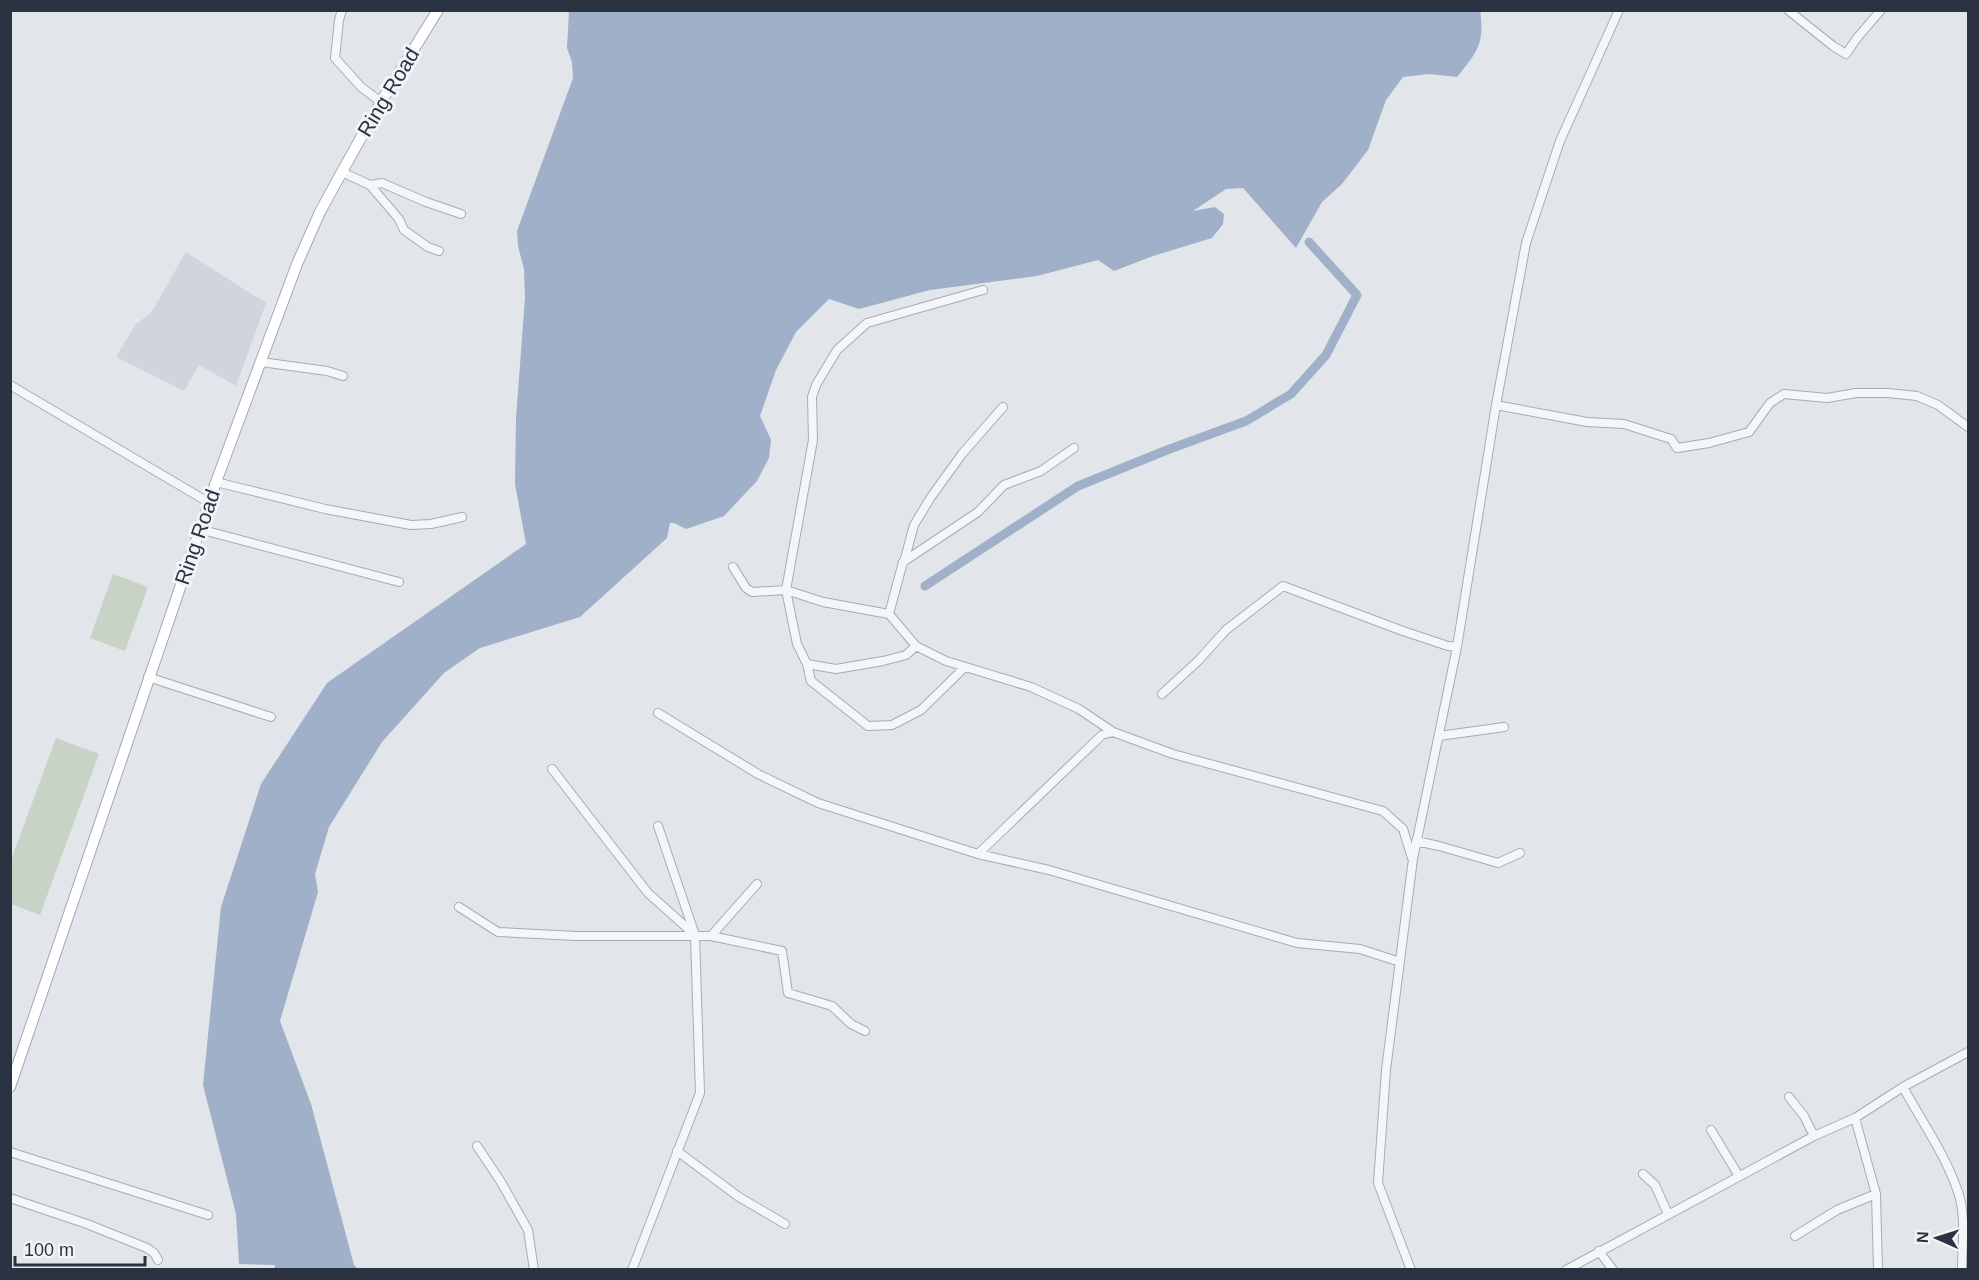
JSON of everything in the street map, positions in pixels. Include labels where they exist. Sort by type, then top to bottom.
[{"type":"main road","name":"Ring Road","points":[[10,1087],[208,502],[300,256],[320,212],[381,102],[438,10]]},
{"type":"street","points":[[342,10],[334,58],[361,87],[381,102]]},
{"type":"street","points":[[1411,1269],[1378,1184],[1386,1070],[1413,858],[1457,647],[1496,405],[1526,243],[1560,141],[1619,10]]},
{"type":"street","points":[[1788,10],[1846,54],[1881,10]]},
{"type":"street","points":[[342,172],[370,185],[393,211],[404,230],[428,248],[439,251]]},
{"type":"street","points":[[370,185],[382,183],[461,214]]},
{"type":"street","points":[[964,667],[921,710],[892,725],[867,726],[811,681],[807,664],[797,644],[786,590],[813,440],[812,397],[816,385],[837,350],[867,323],[983,290]]},
{"type":"street","points":[[261,362],[327,371],[343,376]]},
{"type":"street","points":[[10,385],[208,502]]},
{"type":"street","points":[[1496,405],[1587,422],[1624,424],[1671,439],[1677,448],[1709,443],[1749,432],[1770,403],[1784,394],[1827,398],[1856,393],[1917,396],[1938,405],[1968,427]]},
{"type":"street","points":[[889,614],[914,525],[962,454],[1003,407]]},
{"type":"street","points":[[903,562],[978,512],[1004,485],[1041,471],[1074,448]]},
{"type":"street","points":[[216,482],[325,509],[411,525],[431,524],[462,517]]},
{"type":"street","points":[[199,529],[399,582]]},
{"type":"street","points":[[733,567],[746,588],[752,592],[786,590],[823,602],[889,614],[916,646],[946,661],[1031,687],[1079,709],[1113,732],[1173,754],[1383,811],[1403,829],[1413,858]]},
{"type":"street","points":[[1162,694],[1226,630],[1283,586],[1403,631],[1457,647]]},
{"type":"street","points":[[807,664],[836,669],[906,655],[916,646]]},
{"type":"street","points":[[148,677],[271,717]]},
{"type":"street","points":[[658,714],[758,774],[818,803],[978,854],[1049,870],[1297,943],[1360,949],[1400,962]]},
{"type":"street","points":[[1438,736],[1504,727]]},
{"type":"street","points":[[978,854],[1102,735],[1113,732]]},
{"type":"street","points":[[552,769],[648,893],[696,935]]},
{"type":"street","points":[[632,1269],[700,1093],[696,935],[657,826]]},
{"type":"street","points":[[1416,842],[1439,846],[1498,863],[1520,853]]},
{"type":"street","points":[[711,936],[757,884]]},
{"type":"street","points":[[459,907],[498,932],[576,936],[711,936],[782,951],[788,993],[832,1006],[851,1024],[865,1031]]},
{"type":"street","points":[[1566,1269],[1815,1136],[1855,1118],[1903,1087],[1968,1052]]},
{"type":"street","points":[[1903,1087],[1947,1166],[1960,1197],[1963,1224],[1962,1269]]},
{"type":"street","points":[[1789,1097],[1804,1116],[1815,1136]]},
{"type":"street","points":[[1855,1118],[1876,1194],[1878,1269]]},
{"type":"street","points":[[1711,1130],[1739,1176]]},
{"type":"street","points":[[477,1146],[501,1182],[528,1230],[534,1269]]},
{"type":"street","points":[[677,1151],[739,1197],[785,1224]]},
{"type":"street","points":[[10,1152],[208,1215]]},
{"type":"street","points":[[1643,1174],[1655,1185],[1668,1214]]},
{"type":"street","points":[[1796,1236],[1837,1210],[1876,1194]]},
{"type":"street","points":[[10,1198],[87,1224],[147,1248],[158,1260]]},
{"type":"street","points":[[1599,1251],[1612,1269]]},
{"type":"shaded area","points":[[186,252],[266,303],[236,386],[199,365],[184,391],[116,357],[136,324],[151,313]]},
{"type":"green space","points":[[113,574],[148,587],[125,651],[90,638]]},
{"type":"green space","points":[[56,738],[99,754],[40,915],[11,904],[11,860]]},
{"type":"water","points":[[1480,10],[1481,31],[1478,47],[1457,77],[1429,74],[1403,77],[1386,100],[1368,150],[1342,184],[1322,202],[1296,248],[1243,188],[1226,189],[1193,211],[1215,207],[1224,214],[1223,224],[1212,238],[1114,271],[1098,260],[1037,276],[930,290],[859,309],[829,299],[796,332],[776,370],[760,416],[771,440],[769,458],[757,481],[724,516],[686,529],[670,523],[667,538],[580,617],[480,648],[444,673],[382,742],[329,827],[315,874],[318,892],[280,1021],[311,1104],[354,1265],[358,1269],[274,1270],[275,1265],[239,1264],[236,1214],[203,1085],[221,907],[261,784],[327,683],[526,544],[515,484],[516,418],[525,298],[524,269],[517,231],[573,78],[572,62],[567,48],[569,11]]},
{"type":"waterway","points":[[925,586],[1078,486],[1246,421],[1291,394],[1326,355],[1357,295],[1309,242]]}]
